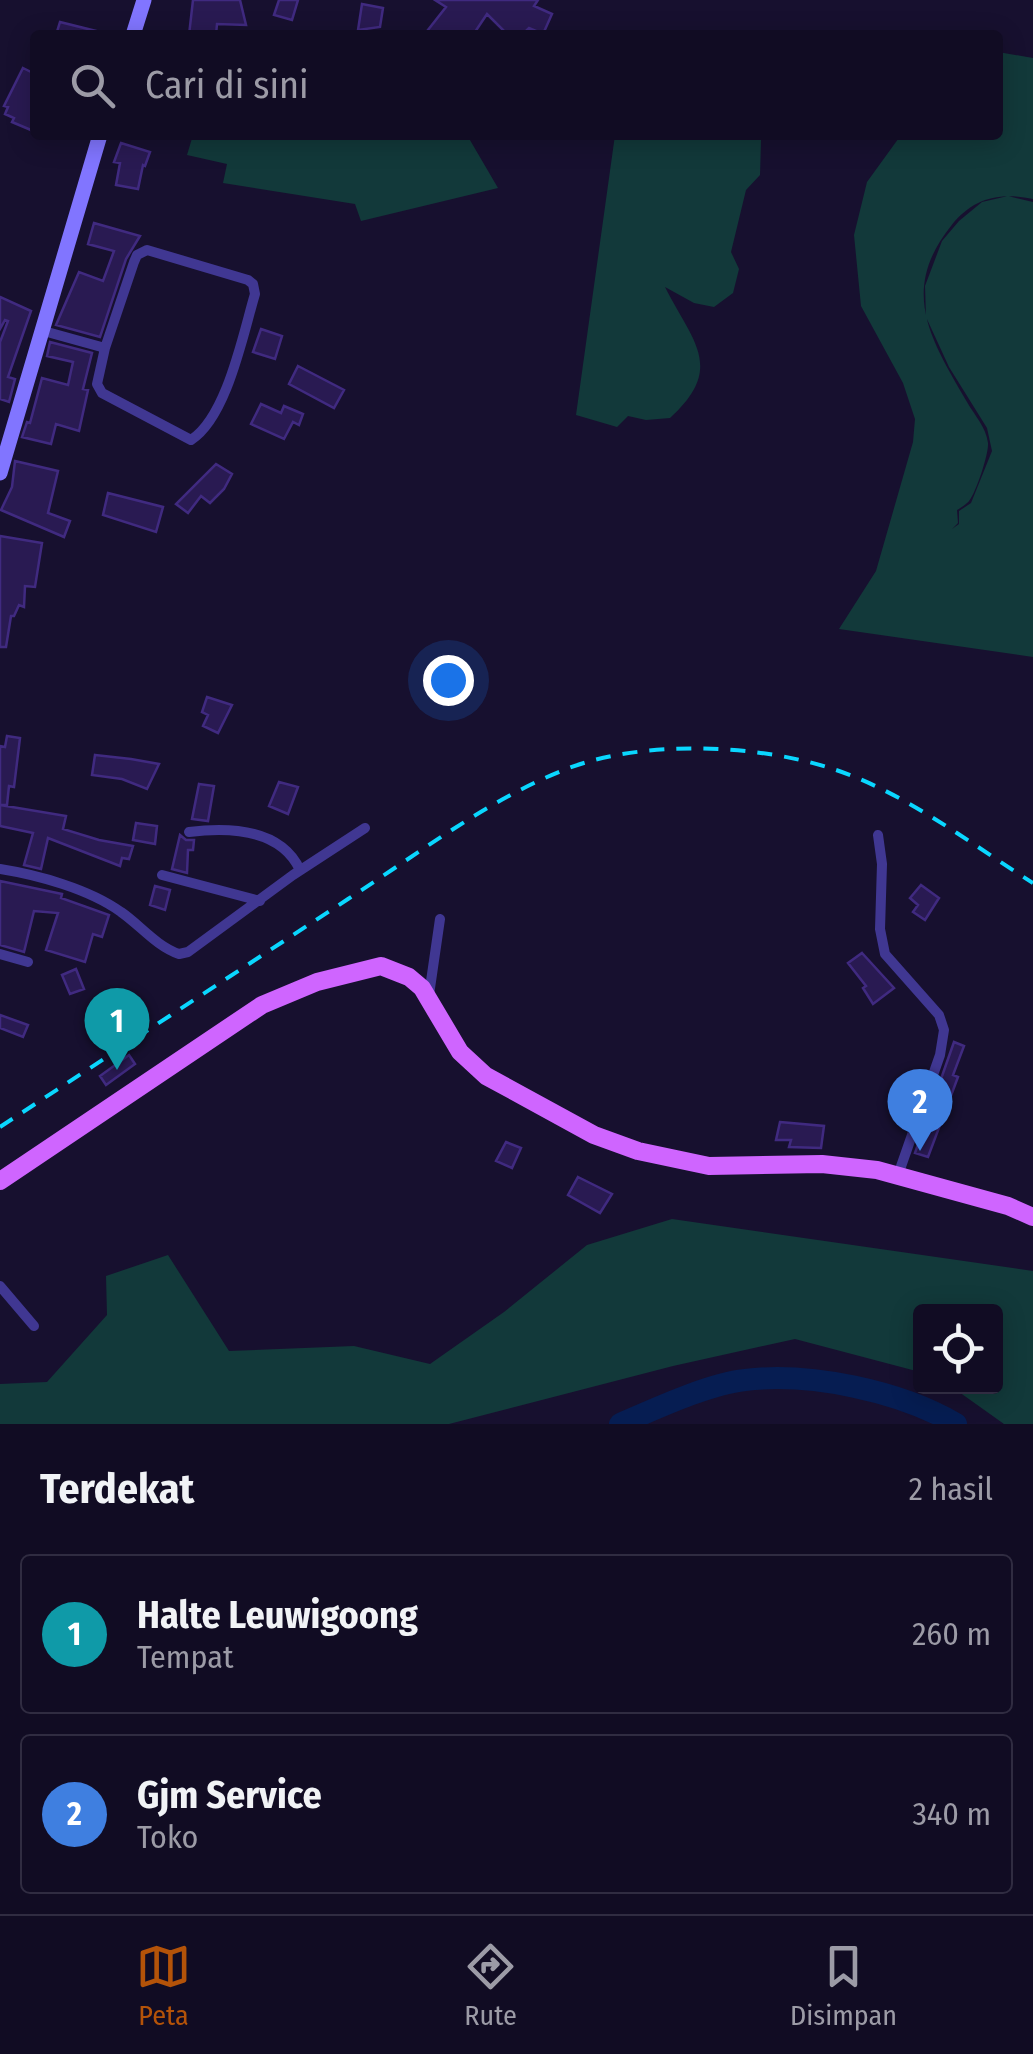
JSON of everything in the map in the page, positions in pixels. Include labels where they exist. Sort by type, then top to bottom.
[{"type":"main road","points":[[135,30],[144,0]]},
{"type":"main road","points":[[0,473],[98,140]]},
{"type":"main road","points":[[0,1181],[262,1005],[292,991],[381,966],[409,977],[429,996],[448,1036],[486,1076],[594,1135],[638,1150],[709,1166],[822,1164],[898,1175],[1008,1206],[1033,1217]]},
{"type":"street","points":[[142,251],[253,284],[255,294],[227,385],[194,439],[180,437],[100,390],[96,380],[105,348],[134,262],[142,251]]},
{"type":"street","points":[[40,330],[105,348]]},
{"type":"street","points":[[0,868],[112,906],[179,954],[188,952],[364,828]]},
{"type":"street","points":[[189,832],[231,830],[272,841],[290,851],[300,870]]},
{"type":"street","points":[[878,834],[882,864],[880,930],[885,954],[939,1015],[944,1030],[940,1055],[898,1175]]},
{"type":"street","points":[[162,875],[260,901]]},
{"type":"street","points":[[429,996],[440,919]]},
{"type":"street","points":[[0,954],[28,962]]},
{"type":"street","points":[[0,1286],[34,1326]]},
{"type":"green space","points":[[1003,53],[1033,58],[1033,199],[1010,196],[1033,202],[1033,657],[839,629],[876,571],[913,442],[915,419],[903,383],[861,306],[854,235],[867,182],[897,140],[1003,140]],"holes":[[[1006,197],[982,202],[942,241],[925,286],[926,314],[924,294],[926,272],[935,250],[951,226],[978,203],[988,199]],[[928,321],[949,367],[987,428],[992,451],[971,503],[959,511],[959,524],[952,529],[958,523],[957,510],[975,490],[988,443],[983,427],[942,357]]]},
{"type":"green space","points":[[192,140],[470,140],[498,188],[361,221],[355,204],[223,183],[227,164],[187,155]]},
{"type":"green space","points":[[614,140],[761,140],[760,175],[746,190],[731,252],[739,269],[733,293],[714,307],[694,303],[665,287],[699,354],[697,384],[687,400],[670,418],[646,420],[628,416],[617,427],[576,415]]},
{"type":"green space","points":[[672,1219],[1033,1271],[1033,1424],[1004,1424],[962,1394],[1003,1394],[1003,1304],[913,1304],[913,1370],[795,1339],[449,1424],[0,1424],[0,1384],[47,1382],[107,1315],[106,1276],[168,1255],[229,1351],[354,1346],[430,1364],[504,1312],[587,1245]]},
{"type":"building","points":[[193,0],[240,0],[246,25],[217,24],[216,30],[190,30]]},
{"type":"building","points":[[279,0],[298,0],[292,20],[274,15]]},
{"type":"building","points":[[435,0],[538,0],[534,6],[552,14],[545,30],[503,30],[487,14],[476,30],[428,30],[446,7]]},
{"type":"building","points":[[362,4],[383,8],[380,27],[358,30]]},
{"type":"building","points":[[60,22],[92,30],[58,30]]},
{"type":"building","points":[[23,68],[30,72],[30,130],[12,122],[14,118],[5,114],[8,107],[4,106]]},
{"type":"building","points":[[121,143],[150,152],[138,189],[116,185],[120,163],[114,162]]},
{"type":"building","points":[[94,223],[140,236],[126,259],[100,337],[56,325],[79,272],[103,281],[114,251],[88,244]]},
{"type":"building","points":[[0,297],[31,311],[8,377],[15,379],[9,402],[0,399],[0,342],[8,321],[0,329]]},
{"type":"building","points":[[261,329],[282,336],[275,359],[253,352]]},
{"type":"building","points":[[50,342],[92,353],[79,431],[56,424],[51,444],[22,437],[27,422],[30,423],[42,378],[68,385],[73,362],[47,356]]},
{"type":"building","points":[[298,366],[344,390],[334,408],[289,384]]},
{"type":"building","points":[[261,404],[281,413],[284,406],[303,414],[299,425],[293,422],[284,439],[251,424]]},
{"type":"building","points":[[15,461],[58,471],[48,513],[70,521],[64,537],[1,510],[12,487]]},
{"type":"building","points":[[216,464],[232,474],[210,503],[201,496],[188,513],[176,504]]},
{"type":"building","points":[[108,493],[163,507],[156,532],[103,515]]},
{"type":"building","points":[[0,536],[42,543],[35,587],[25,586],[24,607],[19,605],[11,616],[6,647],[0,647]]},
{"type":"building","points":[[207,697],[232,705],[218,733],[203,726],[208,715],[202,712]]},
{"type":"building","points":[[7,736],[20,738],[14,787],[9,786],[7,805],[0,805],[0,746],[5,747]]},
{"type":"building","points":[[95,755],[159,764],[147,789],[122,779],[92,775]]},
{"type":"building","points":[[279,782],[298,787],[288,814],[269,806]]},
{"type":"building","points":[[199,784],[214,786],[208,821],[192,819]]},
{"type":"building","points":[[0,805],[66,816],[63,829],[133,846],[129,859],[122,858],[120,866],[48,838],[41,869],[24,865],[33,833],[0,826]]},
{"type":"building","points":[[136,823],[157,826],[155,844],[133,840]]},
{"type":"building","points":[[180,835],[194,840],[193,850],[188,850],[187,873],[172,869]]},
{"type":"building","points":[[0,881],[62,894],[61,898],[109,915],[102,937],[93,934],[85,962],[46,950],[58,913],[34,911],[24,952],[0,945]]},
{"type":"building","points":[[921,885],[939,898],[925,920],[913,912],[918,905],[910,898]]},
{"type":"building","points":[[155,886],[170,890],[165,910],[150,905]]},
{"type":"building","points":[[862,953],[894,988],[873,1004],[863,988],[866,986],[848,963]]},
{"type":"building","points":[[76,969],[84,989],[70,994],[62,975]]},
{"type":"building","points":[[0,1015],[28,1025],[23,1037],[0,1028]]},
{"type":"building","points":[[954,1042],[964,1046],[953,1075],[958,1077],[928,1157],[915,1153]]},
{"type":"building","points":[[129,1055],[135,1064],[106,1085],[100,1076]]},
{"type":"building","points":[[780,1122],[824,1126],[821,1148],[789,1147],[791,1140],[776,1140]]},
{"type":"building","points":[[506,1142],[521,1148],[512,1168],[496,1161]]},
{"type":"building","points":[[578,1177],[612,1194],[600,1213],[568,1195]]},
{"type":"waterway","points":[[620,1424],[715,1386],[770,1378],[826,1382],[882,1393],[956,1424]]},
{"type":"railway","points":[[0,1127],[483,811],[540,780],[598,759],[699,748],[768,754],[830,768],[909,804],[1033,883]]},
{"type":"place","name":"Halte Leuwigoong","points":[[117,1070]]},
{"type":"place","name":"Gjm Service","points":[[920,1151]]}]
